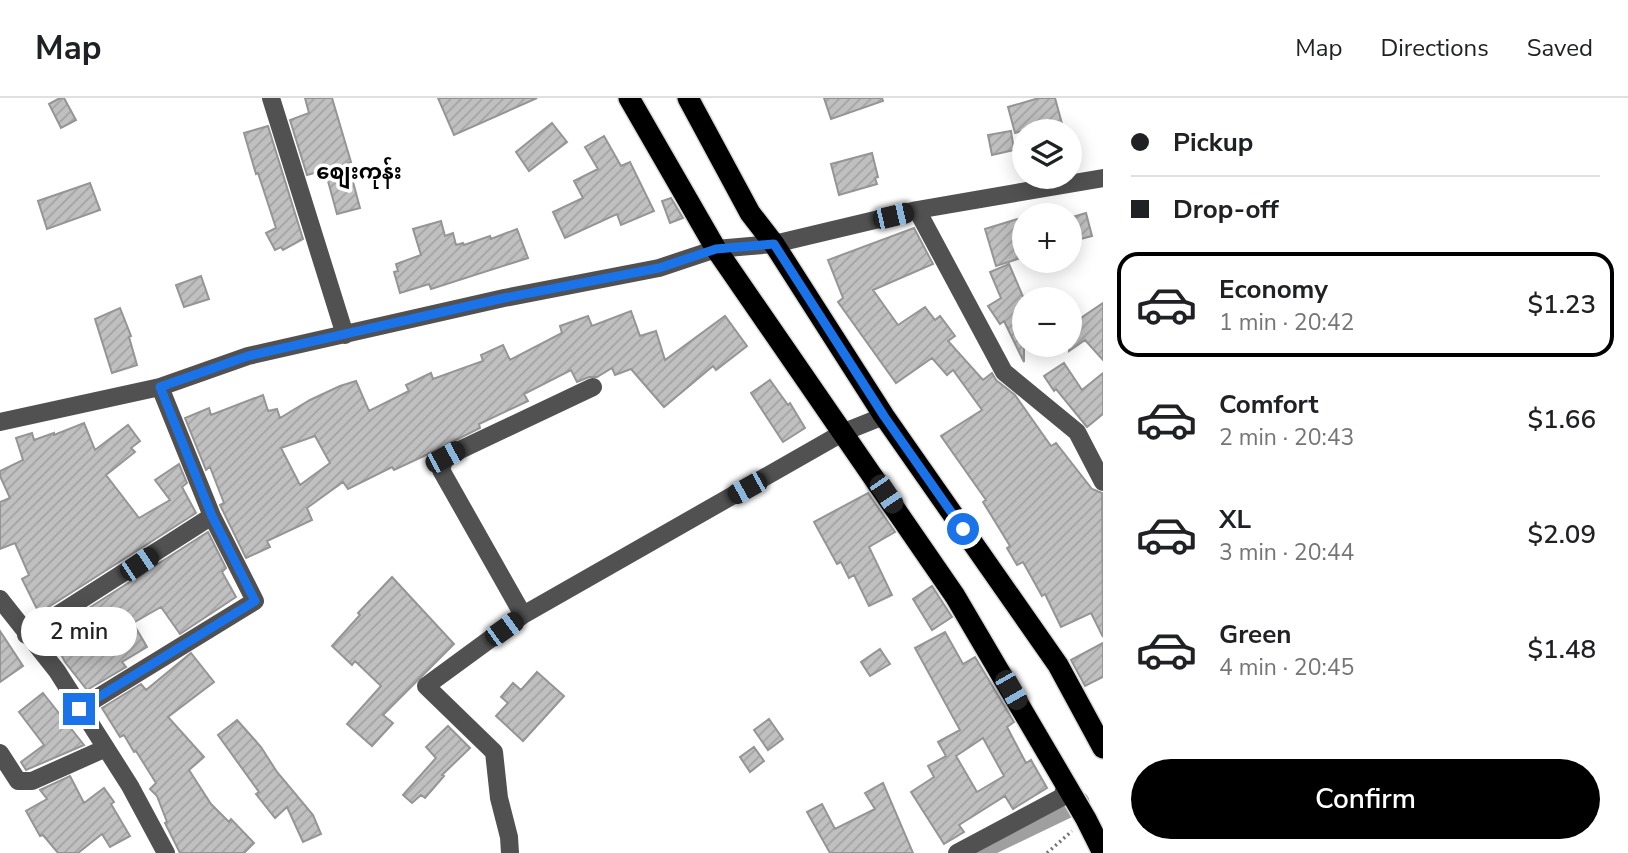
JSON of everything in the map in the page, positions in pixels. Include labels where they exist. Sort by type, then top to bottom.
[{"type":"highway","points":[[629,98],[716,249],[956,596],[1103,853]]},
{"type":"highway","points":[[688,98],[750,213],[774,244],[884,416],[1058,665],[1103,748]]},
{"type":"street","points":[[271,98],[345,335]]},
{"type":"street","points":[[0,422],[160,387],[248,356],[504,298],[659,268],[716,249],[774,244],[917,210],[1103,178]]},
{"type":"street","points":[[917,210],[1004,372],[1077,432],[1103,482]]},
{"type":"street","points":[[79,709],[255,601],[212,516],[160,387]]},
{"type":"street","points":[[523,615],[441,470],[445,457],[593,387]]},
{"type":"street","points":[[510,853],[509,837],[499,798],[494,752],[426,686],[523,615],[844,432],[884,416]]},
{"type":"street","points":[[26,635],[212,516]]},
{"type":"street","points":[[0,599],[57,671],[130,786],[166,853]]},
{"type":"street","points":[[0,753],[18,781],[32,781],[106,748]]},
{"type":"street","points":[[957,853],[1062,797],[1066,785]]},
{"type":"building","points":[[64,98],[76,120],[61,128],[49,104]]},
{"type":"building","points":[[305,98],[332,98],[351,162],[348,163],[360,208],[337,214],[325,170],[307,175],[290,120],[309,113]]},
{"type":"building","points":[[438,98],[537,98],[454,135]]},
{"type":"building","points":[[824,98],[882,98],[883,101],[831,119]]},
{"type":"building","points":[[1039,98],[1055,98],[1061,119],[1012,119],[1012,122],[1008,107]]},
{"type":"building","points":[[552,123],[567,142],[529,171],[516,152]]},
{"type":"building","points":[[268,126],[303,239],[283,250],[281,247],[275,250],[266,233],[276,228],[244,133]]},
{"type":"building","points":[[1011,131],[1012,150],[992,155],[988,135]]},
{"type":"building","points":[[604,136],[621,166],[630,162],[654,211],[621,225],[617,214],[565,238],[553,212],[583,198],[574,181],[598,169],[585,147]]},
{"type":"building","points":[[872,153],[878,177],[875,178],[877,184],[839,195],[831,164]]},
{"type":"building","points":[[90,183],[100,210],[47,229],[38,201]]},
{"type":"building","points":[[671,198],[683,218],[670,223],[662,201]]},
{"type":"building","points":[[1086,213],[1092,236],[1082,239],[1082,214]]},
{"type":"building","points":[[441,221],[445,236],[453,233],[456,245],[490,236],[491,239],[517,229],[528,258],[431,289],[429,284],[400,293],[394,272],[398,271],[396,264],[421,255],[413,229]]},
{"type":"building","points":[[1012,221],[1012,261],[996,266],[985,229]]},
{"type":"building","points":[[914,228],[933,264],[873,290],[898,325],[925,307],[935,320],[940,316],[955,336],[948,341],[983,380],[992,373],[996,380],[1015,395],[1051,446],[1056,443],[1092,489],[1102,493],[1103,637],[1091,613],[1061,627],[1045,594],[1042,596],[1023,562],[1017,565],[1007,548],[1010,546],[983,502],[986,500],[941,436],[982,410],[953,370],[947,375],[932,358],[896,383],[838,302],[843,298],[828,260]]},
{"type":"building","points":[[1009,264],[1019,287],[1012,287],[1012,337],[1004,321],[1000,324],[988,306],[1001,298],[990,272]]},
{"type":"building","points":[[201,276],[209,299],[184,307],[176,285]]},
{"type":"building","points":[[1103,303],[1103,360],[1085,340],[1082,342],[1082,317]]},
{"type":"building","points":[[120,308],[131,336],[129,337],[137,365],[112,373],[95,319]]},
{"type":"building","points":[[631,311],[640,336],[656,331],[665,360],[725,316],[747,346],[716,370],[713,366],[664,407],[631,369],[615,375],[612,368],[597,377],[577,382],[571,370],[524,394],[528,401],[479,424],[480,428],[426,455],[394,470],[392,467],[348,489],[343,482],[307,508],[312,520],[267,541],[270,547],[246,558],[220,505],[224,503],[210,467],[206,470],[185,418],[209,408],[211,415],[263,395],[268,411],[277,409],[280,418],[310,400],[356,381],[369,411],[409,391],[406,385],[431,373],[433,379],[483,361],[481,355],[503,345],[510,360],[562,333],[560,326],[588,316],[592,326]],"holes":[[[315,436],[330,463],[300,485],[281,448]]]},
{"type":"building","points":[[1064,363],[1082,390],[1103,373],[1103,414],[1087,427],[1044,376]]},
{"type":"building","points":[[770,380],[788,405],[790,403],[805,428],[783,442],[751,393]]},
{"type":"building","points":[[84,423],[95,450],[128,425],[140,441],[131,448],[135,452],[106,475],[139,518],[170,500],[155,480],[179,464],[187,483],[182,487],[196,513],[39,613],[22,579],[29,575],[15,543],[0,549],[0,502],[10,498],[0,471],[23,460],[16,438],[32,433],[34,440]]},
{"type":"building","points":[[868,493],[895,532],[869,547],[892,595],[869,606],[854,575],[849,578],[841,562],[837,564],[814,522]]},
{"type":"building","points":[[208,532],[226,568],[222,572],[236,597],[180,634],[161,607],[133,623],[147,647],[122,662],[126,667],[87,690],[65,662],[50,633]]},
{"type":"building","points":[[392,577],[454,644],[383,715],[393,723],[372,746],[347,724],[381,686],[355,661],[352,665],[332,646]]},
{"type":"building","points":[[932,586],[952,617],[932,630],[913,599]]},
{"type":"building","points":[[0,631],[23,666],[0,682]]},
{"type":"building","points":[[945,632],[963,664],[975,657],[1014,722],[1007,727],[1026,763],[1031,760],[1047,788],[1013,809],[1005,796],[959,825],[964,832],[944,844],[911,792],[934,777],[928,766],[946,756],[938,742],[960,730],[915,648]],"holes":[[[983,738],[1004,776],[977,792],[956,756]]]},
{"type":"building","points":[[1103,643],[1103,677],[1085,686],[1071,660]]},
{"type":"building","points":[[880,649],[890,664],[870,676],[861,662]]},
{"type":"building","points":[[191,653],[214,682],[168,717],[204,757],[189,770],[211,804],[229,822],[231,819],[254,843],[244,853],[180,853],[165,823],[167,822],[157,796],[150,789],[156,783],[136,751],[134,752],[124,735],[120,737],[102,708],[141,684],[146,690]]},
{"type":"building","points":[[537,672],[564,696],[523,741],[496,716],[508,703],[501,697],[513,683],[521,690]]},
{"type":"building","points":[[43,693],[84,745],[26,770],[21,762],[44,745],[19,712]]},
{"type":"building","points":[[769,719],[783,739],[768,750],[754,730]]},
{"type":"building","points":[[237,720],[313,815],[321,834],[303,842],[287,807],[275,818],[256,794],[259,792],[218,735]]},
{"type":"building","points":[[448,726],[470,748],[442,775],[444,776],[425,798],[421,795],[412,803],[403,795],[436,758],[426,747]]},
{"type":"building","points":[[754,747],[764,761],[750,772],[740,757]]},
{"type":"building","points":[[70,776],[84,803],[104,788],[114,802],[111,804],[130,836],[110,847],[102,834],[78,853],[58,853],[43,835],[40,836],[26,811],[47,799],[40,790]]},
{"type":"building","points":[[883,783],[913,853],[830,853],[807,812],[822,804],[835,829],[875,809],[865,793]]},
{"type":"waterway","points":[[973,853],[1079,802]]},
{"type":"district","name":"စျေးကုန်း","points":[[359,172]]},
{"type":"route","points":[[79,709],[255,601],[212,516],[160,387],[248,356],[504,298],[659,268],[716,249],[774,244],[884,416],[963,529]]}]
